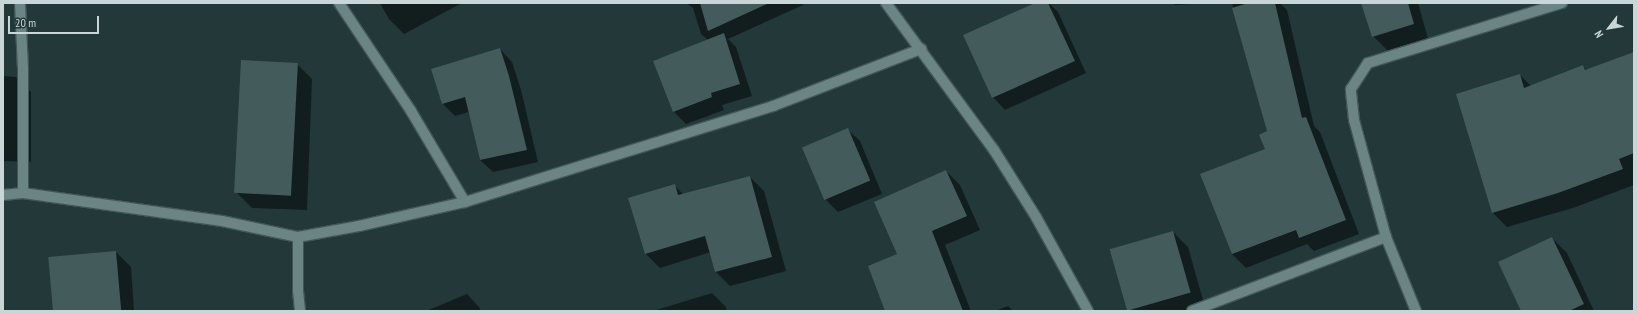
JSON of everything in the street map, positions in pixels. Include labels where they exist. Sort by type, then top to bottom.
[{"type":"street","points":[[20,3],[23,68],[23,193]]},
{"type":"street","points":[[339,3],[411,111],[465,202]]},
{"type":"street","points":[[886,3],[994,150],[1036,216],[1088,311]]},
{"type":"street","points":[[1416,311],[1386,237],[1354,120],[1351,89],[1368,63],[1562,3]]},
{"type":"street","points":[[3,195],[23,193],[222,221],[298,237],[359,226],[465,202],[773,106],[921,49]]},
{"type":"street","points":[[298,237],[298,291],[300,311]]},
{"type":"street","points":[[1192,311],[1386,237]]},
{"type":"building","points":[[700,3],[769,3],[708,31]]},
{"type":"building","points":[[1035,3],[1048,3],[1075,61],[992,98],[963,35]]},
{"type":"building","points":[[1248,3],[1275,3],[1302,118],[1306,117],[1346,220],[1299,238],[1296,230],[1232,254],[1200,174],[1265,149],[1259,135],[1267,131],[1232,8]]},
{"type":"building","points":[[1361,3],[1408,3],[1414,24],[1372,37]]},
{"type":"building","points":[[724,33],[740,84],[711,93],[712,97],[673,112],[653,61]]},
{"type":"building","points":[[500,48],[509,76],[527,150],[480,160],[465,97],[442,104],[431,69]]},
{"type":"building","points":[[1634,52],[1634,153],[1619,159],[1623,169],[1558,193],[1492,213],[1456,94],[1520,74],[1524,88],[1583,65],[1585,70]]},
{"type":"building","points":[[241,60],[298,63],[291,196],[234,193]]},
{"type":"building","points":[[848,128],[870,180],[824,200],[802,148]]},
{"type":"building","points":[[946,170],[967,216],[932,231],[963,311],[885,311],[868,266],[897,254],[874,202]]},
{"type":"building","points":[[750,176],[772,257],[715,272],[705,236],[645,254],[628,198],[675,184],[678,195]]},
{"type":"building","points":[[1173,231],[1191,293],[1127,311],[1110,249]]},
{"type":"building","points":[[1552,237],[1584,304],[1569,311],[1521,311],[1498,262]]},
{"type":"building","points":[[116,251],[121,311],[53,311],[48,257]]}]
